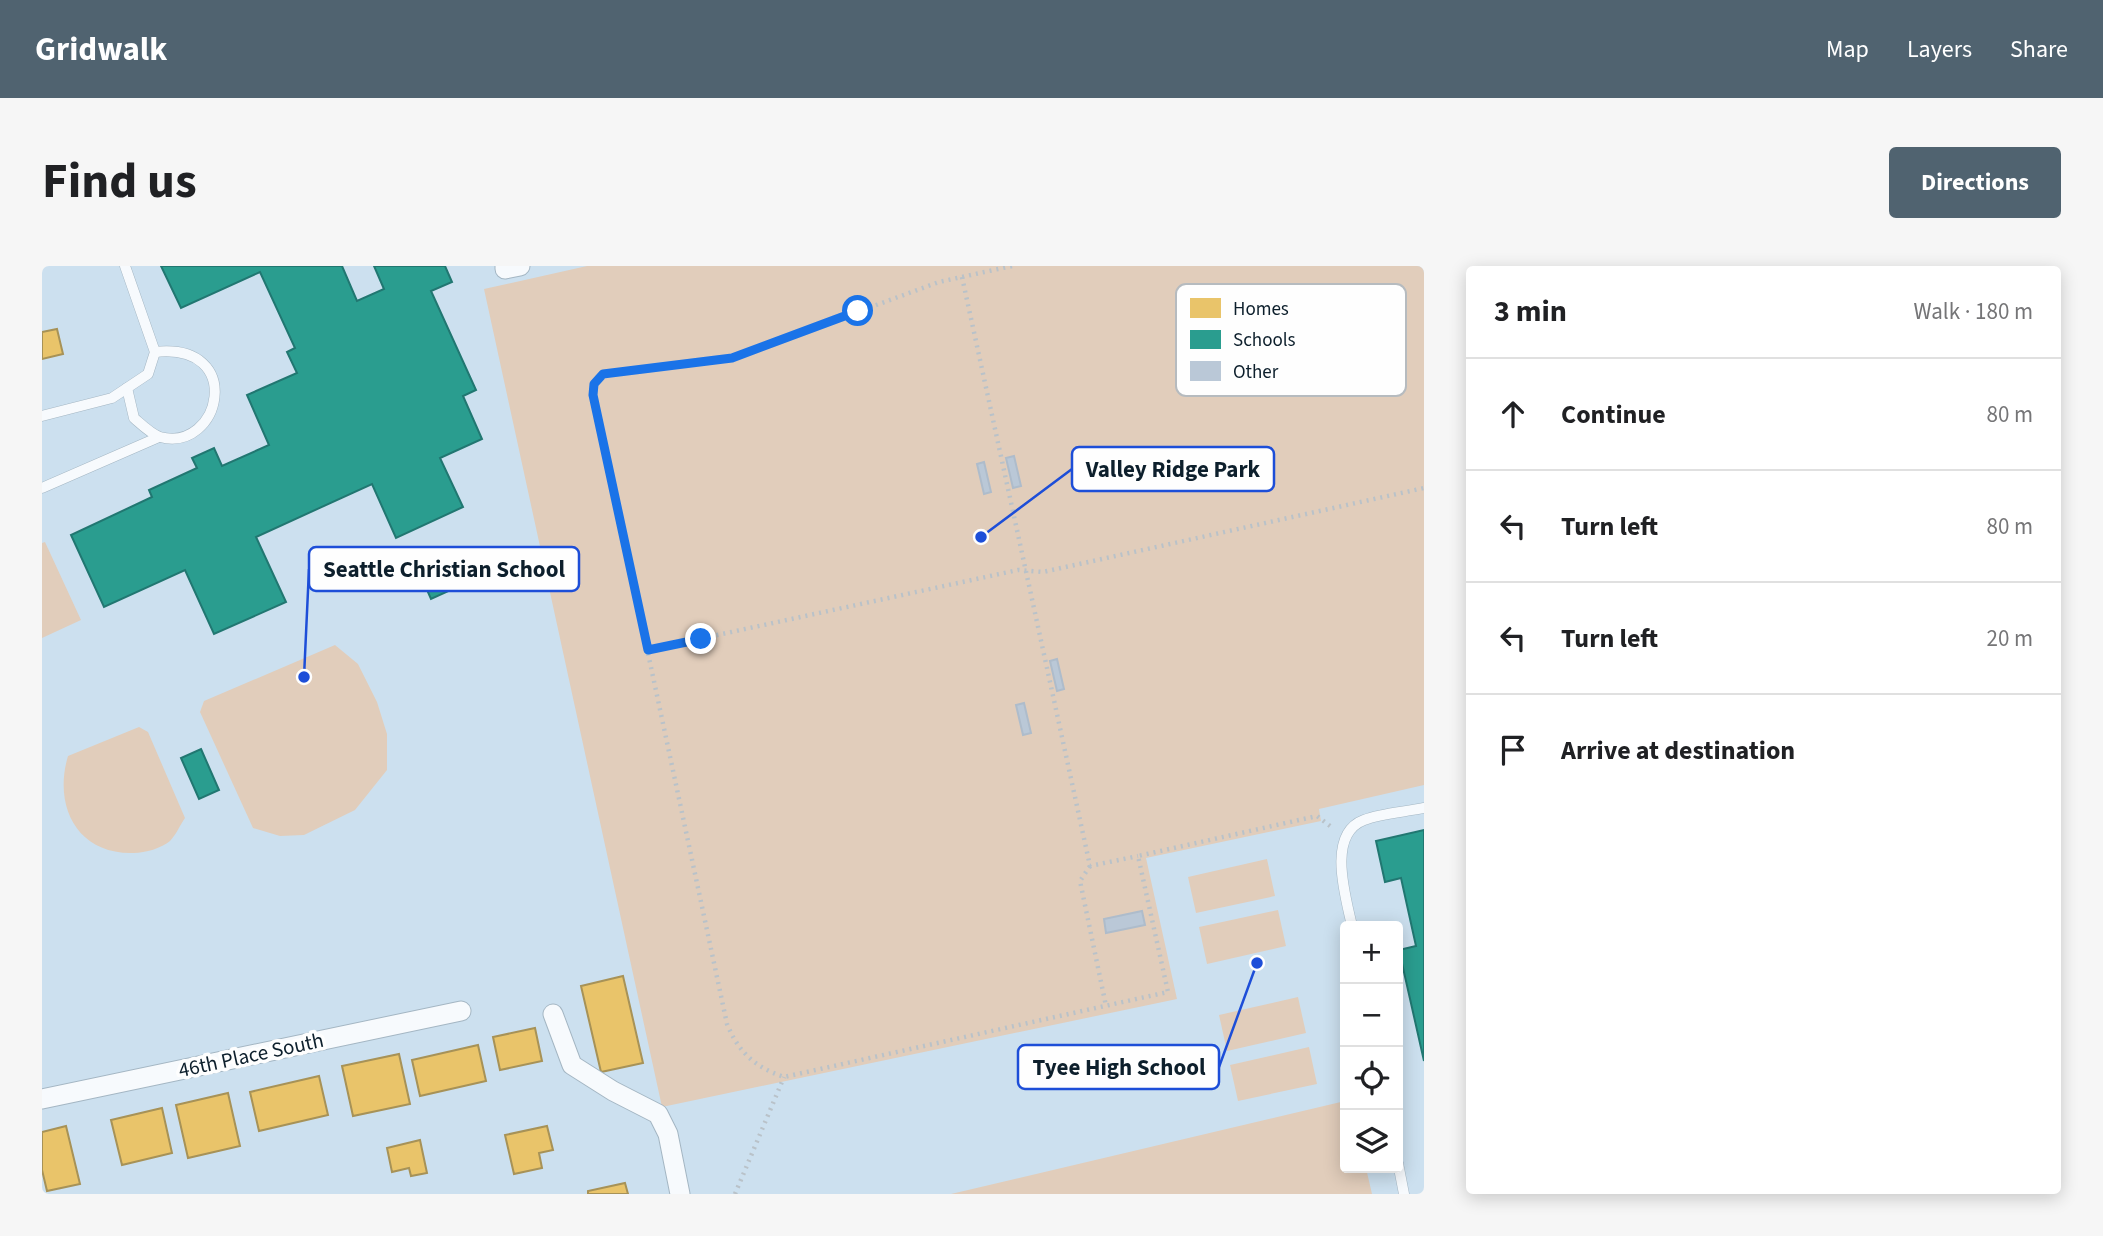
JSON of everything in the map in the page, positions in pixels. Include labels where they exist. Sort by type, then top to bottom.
[{"type":"street","name":"46th Place South","points":[[42,1100],[461,1011]]},
{"type":"street","points":[[553,1014],[572,1065],[613,1091],[658,1114],[668,1134],[680,1194]]},
{"type":"lane","points":[[42,416],[94,405],[112,398],[148,374],[155,352],[125,266]]},
{"type":"lane","points":[[42,488],[159,437],[183,437],[203,425],[215,404],[214,380],[200,360],[178,349],[155,352]]},
{"type":"lane","points":[[127,388],[134,418],[159,437]]},
{"type":"lane","points":[[1351,921],[1339,864],[1346,837],[1362,821],[1424,808]]},
{"type":"lane","points":[[1400,1173],[1404,1194]]},
{"type":"path","points":[[1012,266],[962,277],[879,302],[732,358],[603,374],[594,384],[593,395],[727,1024],[734,1042],[747,1059],[784,1077],[1168,992],[1138,856]]},
{"type":"path","points":[[962,277],[1090,866]]},
{"type":"path","points":[[648,650],[1026,571],[1042,572],[1424,488]]},
{"type":"path","points":[[1106,1006],[1080,881],[1090,866],[1317,816],[1346,837]]},
{"type":"path","points":[[736,1194],[784,1077]]},
{"type":"shaded area","points":[[587,266],[1424,266],[1424,785],[1319,809],[1321,821],[1146,858],[1177,999],[662,1107],[484,289]]},
{"type":"shaded area","points":[[45,542],[81,620],[42,638],[42,543]]},
{"type":"shaded area","points":[[335,645],[358,664],[377,702],[387,734],[387,770],[355,810],[304,835],[280,836],[253,828],[200,712],[204,701]]},
{"type":"shaded area","points":[[139,727],[148,732],[185,818],[172,839],[163,846],[138,853],[114,851],[98,846],[74,824],[67,809],[64,775],[68,756]]},
{"type":"shaded area","points":[[1267,859],[1275,896],[1196,913],[1188,877]]},
{"type":"shaded area","points":[[1278,910],[1286,946],[1207,964],[1199,927]]},
{"type":"shaded area","points":[[1298,997],[1306,1033],[1227,1051],[1219,1015]]},
{"type":"shaded area","points":[[1309,1047],[1317,1084],[1238,1101],[1230,1065]]},
{"type":"shaded area","points":[[1340,1102],[1340,1173],[1367,1173],[1372,1194],[951,1194]]},
{"type":"building: Homes","points":[[57,329],[63,354],[42,359],[42,332]]},
{"type":"building: Homes","points":[[623,976],[643,1063],[601,1072],[581,986]]},
{"type":"building: Homes","points":[[535,1028],[542,1061],[500,1070],[493,1037]]},
{"type":"building: Homes","points":[[478,1045],[486,1081],[420,1096],[412,1060]]},
{"type":"building: Homes","points":[[399,1054],[410,1104],[353,1116],[342,1066]]},
{"type":"building: Homes","points":[[319,1076],[328,1115],[259,1131],[250,1092]]},
{"type":"building: Homes","points":[[228,1093],[240,1146],[188,1158],[176,1105]]},
{"type":"building: Homes","points":[[162,1108],[172,1153],[122,1165],[111,1120]]},
{"type":"building: Homes","points":[[66,1126],[80,1184],[47,1191],[42,1170],[42,1132]]},
{"type":"building: Homes","points":[[547,1126],[553,1150],[539,1153],[542,1168],[514,1174],[505,1135]]},
{"type":"building: Homes","points":[[420,1140],[427,1173],[411,1176],[409,1168],[392,1172],[387,1148]]},
{"type":"building: Homes","points":[[625,1183],[628,1194],[588,1194],[588,1191]]},
{"type":"building: Schools","points":[[161,266],[342,266],[357,301],[384,289],[374,266],[445,266],[452,282],[431,291],[476,390],[463,396],[482,439],[440,458],[463,507],[396,538],[372,484],[256,537],[286,602],[214,634],[185,570],[104,607],[71,535],[152,497],[149,490],[197,468],[192,458],[214,448],[222,466],[269,445],[247,395],[297,373],[287,352],[295,348],[260,272],[181,308]]},
{"type":"building: Schools","points":[[465,553],[477,578],[431,599],[420,574]]},
{"type":"building: Schools","points":[[201,749],[219,790],[199,799],[181,758]]},
{"type":"building: Schools","points":[[1424,830],[1424,1061],[1403,968],[1403,949],[1416,946],[1401,878],[1385,882],[1376,841]]},
{"type":"building: Other","points":[[1014,456],[1021,486],[1013,488],[1006,458]]},
{"type":"building: Other","points":[[984,462],[991,492],[984,494],[977,464]]},
{"type":"building: Other","points":[[1057,659],[1064,689],[1057,691],[1050,661]]},
{"type":"building: Other","points":[[1024,703],[1031,733],[1023,735],[1016,705]]},
{"type":"building: Other","points":[[1142,911],[1145,925],[1106,933],[1104,919]]},
{"type":"place","name":"Valley Ridge Park","points":[[981,537]]},
{"type":"place","name":"Seattle Christian School","points":[[304,677]]},
{"type":"place","name":"Tyee High School","points":[[1257,963]]},
{"type":"route","points":[[701,639],[648,650],[593,395],[594,384],[603,374],[732,358],[858,311]]}]
